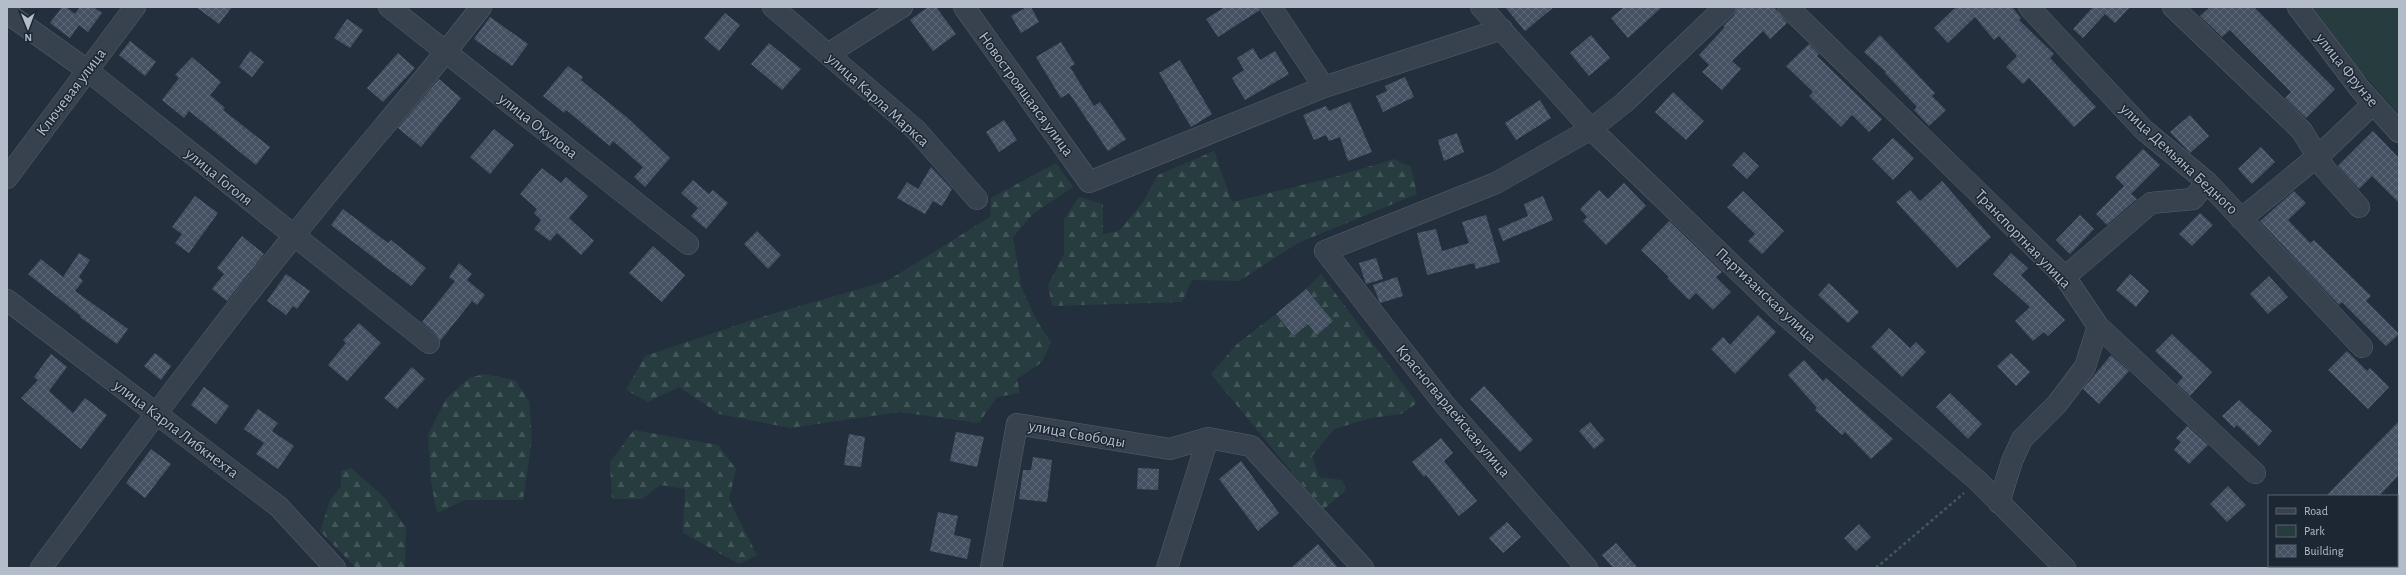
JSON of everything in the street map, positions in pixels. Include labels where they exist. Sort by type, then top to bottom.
[{"type":"street","name":"Ключевая улица","points":[[7,178],[135,7]]},
{"type":"street","name":"улица Окулова","points":[[389,7],[688,244]]},
{"type":"street","points":[[42,568],[156,414],[293,236],[446,53],[481,7]]},
{"type":"street","name":"улица Карла Маркса","points":[[773,7],[916,130],[977,200]]},
{"type":"street","points":[[828,54],[902,7]]},
{"type":"street","name":"Новостроящаяся улица","points":[[964,7],[1089,182],[1324,88]]},
{"type":"street","points":[[1271,7],[1324,88],[1502,30]]},
{"type":"street","name":"Партизанская улица","points":[[1481,7],[1591,128],[1780,311],[1978,481],[2065,568]]},
{"type":"street","points":[[1591,128],[1625,102],[1725,7]]},
{"type":"street","name":"Транспортная улица","points":[[1788,7],[2065,277],[2098,326],[2255,473]]},
{"type":"street","name":"улица Демьяна Бедного","points":[[2029,7],[2144,130],[2207,182],[2362,347]]},
{"type":"street","points":[[2173,7],[2302,131],[2319,155],[2325,168],[2358,207]]},
{"type":"street","name":"улица Фрунзе","points":[[2298,7],[2360,89],[2399,132]]},
{"type":"street","name":"улица Гоголя","points":[[7,13],[87,70],[293,236],[429,343]]},
{"type":"street","points":[[2241,219],[2319,155],[2373,104]]},
{"type":"street","name":"Красногвардейская улица","points":[[1587,568],[1445,405],[1325,251],[1496,183],[1591,128]]},
{"type":"street","points":[[2065,277],[2151,203],[2193,199],[2207,182]]},
{"type":"street","name":"улица Карла Либкнехта","points":[[7,300],[278,507],[335,568]]},
{"type":"street","points":[[1999,503],[2012,461],[2022,439],[2057,404],[2085,367],[2098,326]]},
{"type":"street","name":"улица Свободы","points":[[991,568],[1017,424],[1170,449],[1208,438],[1250,446],[1363,568]]},
{"type":"street","points":[[1167,568],[1208,438]]},
{"type":"path","points":[[1876,568],[1978,481]]},
{"type":"green space","points":[[2312,7],[2399,7],[2399,114],[2352,62]]},
{"type":"green space","points":[[1214,151],[1232,202],[1331,178],[1394,159],[1411,167],[1417,194],[1298,243],[1239,281],[1192,280],[1182,302],[1052,306],[1048,285],[1064,254],[1064,219],[1079,197],[1103,204],[1103,234],[1119,231],[1143,202],[1158,175]]},
{"type":"green space","points":[[1056,163],[1073,187],[1033,214],[1013,237],[1021,286],[1037,321],[1051,342],[1042,362],[1017,379],[1020,393],[997,397],[979,423],[899,412],[790,428],[719,414],[679,387],[648,402],[626,390],[645,356],[755,319],[887,281],[990,217],[991,198]]},
{"type":"green space","points":[[1321,274],[1417,403],[1401,414],[1371,418],[1334,429],[1312,456],[1319,477],[1342,480],[1346,490],[1323,510],[1211,374],[1237,344],[1276,314],[1294,336],[1308,324],[1317,335],[1333,321],[1306,289]]},
{"type":"green space","points":[[484,374],[515,380],[529,401],[532,438],[523,500],[465,500],[437,513],[431,482],[428,435],[446,399],[469,378]]},
{"type":"green space","points":[[634,430],[718,445],[736,469],[729,500],[757,555],[739,564],[683,533],[685,489],[660,485],[642,499],[612,499],[610,462]]},
{"type":"green space","points":[[351,468],[384,497],[406,527],[405,568],[356,568],[320,531],[330,501],[341,486],[341,471]]},
{"type":"building","points":[[62,7],[66,7],[75,14],[80,7],[93,7],[102,13],[88,32],[79,25],[70,38],[50,23]]},
{"type":"building","points":[[196,7],[232,7],[219,24]]},
{"type":"building","points":[[928,7],[936,7],[956,34],[933,51],[910,20]]},
{"type":"building","points":[[1027,7],[1031,7],[1039,22],[1021,33],[1011,16]]},
{"type":"building","points":[[1225,7],[1259,7],[1260,10],[1218,37],[1206,19]]},
{"type":"building","points":[[1505,7],[1554,7],[1525,31]]},
{"type":"building","points":[[1624,7],[1662,7],[1628,38],[1611,18]]},
{"type":"building","points":[[1737,7],[1774,7],[1787,23],[1770,39],[1763,31],[1732,61],[1741,69],[1722,90],[1702,72],[1709,65],[1699,55],[1725,27],[1723,26],[1734,15]]},
{"type":"building","points":[[1956,7],[2012,7],[2021,18],[2019,20],[2054,54],[2050,58],[2096,107],[2074,127],[2029,78],[2023,84],[2006,67],[2017,56],[1999,36],[1994,40],[1975,17],[1948,43],[1934,28]]},
{"type":"building","points":[[2093,7],[2130,7],[2115,23],[2105,14],[2083,38],[2073,29]]},
{"type":"building","points":[[2210,7],[2254,7],[2335,89],[2306,118],[2285,98],[2291,92],[2230,30],[2222,37],[2200,16]]},
{"type":"building","points":[[725,13],[740,25],[719,51],[704,38]]},
{"type":"building","points":[[490,17],[528,44],[512,66],[474,39]]},
{"type":"building","points":[[347,19],[363,30],[350,48],[334,38]]},
{"type":"building","points":[[1591,35],[1610,58],[1589,76],[1570,53]]},
{"type":"building","points":[[1880,35],[1935,93],[1932,96],[1946,110],[1929,126],[1914,110],[1917,107],[1885,73],[1886,72],[1864,52]]},
{"type":"building","points":[[130,41],[156,62],[145,76],[119,55]]},
{"type":"building","points":[[1061,42],[1075,64],[1070,67],[1094,106],[1100,102],[1126,139],[1108,151],[1069,93],[1061,98],[1036,57]]},
{"type":"building","points":[[769,43],[801,69],[782,90],[751,64]]},
{"type":"building","points":[[1809,44],[1819,54],[1817,56],[1882,119],[1869,132],[1852,115],[1841,127],[1809,96],[1813,92],[1786,66]]},
{"type":"building","points":[[1253,48],[1260,60],[1275,51],[1289,74],[1245,100],[1232,78],[1244,70],[1237,58]]},
{"type":"building","points":[[250,51],[264,62],[252,77],[239,67]]},
{"type":"building","points":[[398,53],[415,68],[383,102],[367,88]]},
{"type":"building","points":[[192,57],[221,82],[210,95],[225,108],[223,110],[270,147],[256,165],[189,111],[184,118],[162,100],[179,78],[175,75]]},
{"type":"building","points":[[1180,60],[1212,114],[1191,127],[1159,73]]},
{"type":"building","points":[[568,66],[583,77],[581,80],[630,120],[670,158],[645,187],[634,177],[643,167],[613,141],[610,146],[566,110],[564,113],[543,96]]},
{"type":"building","points":[[1405,77],[1414,97],[1383,112],[1376,96],[1387,91],[1385,86]]},
{"type":"building","points":[[439,79],[461,98],[421,147],[398,128]]},
{"type":"building","points":[[1673,92],[1704,121],[1686,140],[1655,112]]},
{"type":"building","points":[[1540,100],[1551,118],[1516,140],[1505,123]]},
{"type":"building","points":[[1350,102],[1372,152],[1348,161],[1340,137],[1329,141],[1326,135],[1314,140],[1303,115],[1326,106],[1329,111]]},
{"type":"building","points":[[2190,115],[2209,136],[2190,153],[2170,132]]},
{"type":"building","points":[[1004,120],[1017,140],[999,152],[986,132]]},
{"type":"building","points":[[494,129],[514,145],[490,174],[470,157]]},
{"type":"building","points":[[2373,131],[2399,158],[2399,203],[2372,176],[2359,189],[2338,166]]},
{"type":"building","points":[[1457,133],[1464,152],[1444,161],[1438,140]]},
{"type":"building","points":[[1893,138],[1914,158],[1893,180],[1872,159]]},
{"type":"building","points":[[2261,147],[2275,162],[2252,184],[2238,169]]},
{"type":"building","points":[[2143,149],[2160,165],[2131,194],[2137,199],[2107,225],[2096,214],[2124,186],[2115,177]]},
{"type":"building","points":[[1744,152],[1759,166],[1747,179],[1732,165]]},
{"type":"building","points":[[931,167],[952,189],[942,206],[933,201],[925,214],[897,198],[907,182],[918,189]]},
{"type":"building","points":[[542,168],[561,183],[566,177],[588,196],[569,218],[594,241],[581,255],[557,233],[550,241],[534,229],[541,220],[534,213],[537,209],[520,194]]},
{"type":"building","points":[[693,180],[709,194],[713,190],[728,203],[706,229],[691,216],[698,208],[681,193]]},
{"type":"building","points":[[1942,181],[1991,237],[1957,268],[1896,202],[1910,190],[1920,201]]},
{"type":"building","points":[[1624,183],[1646,206],[1606,245],[1583,221],[1587,217],[1580,209],[1599,190],[1608,199]]},
{"type":"building","points":[[1743,191],[1784,231],[1762,254],[1748,241],[1755,234],[1727,207]]},
{"type":"building","points":[[2294,191],[2306,203],[2288,220],[2310,243],[2314,240],[2371,296],[2366,301],[2399,334],[2386,346],[2342,302],[2339,305],[2260,221]]},
{"type":"building","points":[[195,196],[218,213],[189,253],[175,243],[182,234],[172,227]]},
{"type":"building","points":[[1543,196],[1553,220],[1503,241],[1498,229],[1528,216],[1524,204]]},
{"type":"building","points":[[343,209],[388,243],[391,240],[426,268],[411,286],[331,225]]},
{"type":"building","points":[[2200,213],[2213,225],[2192,246],[2179,234]]},
{"type":"building","points":[[1486,215],[1500,262],[1476,269],[1474,263],[1427,275],[1417,233],[1436,229],[1442,251],[1469,243],[1462,222]]},
{"type":"building","points":[[2080,215],[2094,229],[2070,254],[2056,240]]},
{"type":"building","points":[[1669,221],[1722,272],[1716,277],[1731,292],[1713,310],[1696,293],[1689,300],[1667,278],[1669,277],[1641,250]]},
{"type":"building","points":[[757,231],[781,255],[768,269],[744,244]]},
{"type":"building","points":[[242,236],[264,254],[227,301],[212,289],[224,274],[217,268]]},
{"type":"building","points":[[653,246],[685,275],[662,302],[629,273]]},
{"type":"building","points":[[79,253],[90,260],[79,277],[83,281],[75,291],[128,329],[117,344],[80,317],[81,316],[28,274],[41,259],[63,277]]},
{"type":"building","points":[[2011,253],[2028,268],[2021,275],[2065,320],[2048,336],[2044,332],[2033,341],[2015,321],[2030,307],[1993,274]]},
{"type":"building","points":[[1376,258],[1383,279],[1366,284],[1359,263]]},
{"type":"building","points":[[459,263],[472,274],[467,280],[485,295],[477,305],[472,301],[440,341],[436,334],[422,322],[455,281],[449,277]]},
{"type":"building","points":[[286,274],[310,291],[297,309],[293,306],[286,315],[267,301]]},
{"type":"building","points":[[2130,274],[2149,291],[2136,307],[2116,290]]},
{"type":"building","points":[[2269,276],[2288,297],[2268,314],[2250,294]]},
{"type":"building","points":[[1397,277],[1403,296],[1380,303],[1373,285]]},
{"type":"building","points":[[1829,283],[1859,312],[1848,323],[1818,295]]},
{"type":"building","points":[[1306,289],[1333,321],[1317,335],[1308,324],[1294,336],[1276,314]]},
{"type":"building","points":[[1758,315],[1776,332],[1735,374],[1711,349],[1723,337],[1730,345]]},
{"type":"building","points":[[359,323],[381,343],[347,381],[328,365],[346,343],[343,340]]},
{"type":"building","points":[[1889,328],[1910,348],[1916,342],[1926,352],[1902,377],[1871,347]]},
{"type":"building","points":[[2172,334],[2212,372],[2190,396],[2177,384],[2183,377],[2155,351]]},
{"type":"building","points":[[2347,351],[2367,371],[2370,368],[2389,387],[2368,409],[2328,370]]},
{"type":"building","points":[[155,353],[171,366],[161,380],[144,366]]},
{"type":"building","points":[[2011,353],[2030,372],[2016,386],[1997,366]]},
{"type":"building","points":[[51,354],[67,367],[49,391],[73,413],[85,398],[107,415],[81,449],[21,398],[38,380],[34,377]]},
{"type":"building","points":[[2111,355],[2129,371],[2099,404],[2083,389]]},
{"type":"building","points":[[1804,360],[1823,381],[1826,378],[1893,439],[1871,459],[1845,432],[1842,435],[1815,410],[1817,408],[1788,375]]},
{"type":"building","points":[[412,367],[425,379],[397,409],[384,398]]},
{"type":"building","points":[[1484,386],[1533,440],[1520,452],[1470,399]]},
{"type":"building","points":[[204,387],[229,406],[216,424],[191,405]]},
{"type":"building","points":[[1950,393],[1982,424],[1968,439],[1936,407]]},
{"type":"building","points":[[2239,400],[2272,431],[2259,446],[2237,425],[2234,428],[2222,416]]},
{"type":"building","points":[[258,409],[278,423],[272,431],[294,446],[278,469],[256,454],[264,443],[244,429]]},
{"type":"building","points":[[2399,421],[2399,475],[2380,495],[2327,495]]},
{"type":"building","points":[[1590,422],[1605,440],[1594,449],[1579,431]]},
{"type":"building","points":[[2187,426],[2208,445],[2189,464],[2174,450],[2181,442],[2176,438]]},
{"type":"building","points":[[956,432],[984,437],[977,467],[950,461]]},
{"type":"building","points":[[849,434],[865,437],[861,467],[844,465]]},
{"type":"building","points":[[1441,438],[1453,453],[1444,461],[1477,501],[1459,516],[1426,475],[1424,477],[1412,462]]},
{"type":"building","points":[[151,449],[171,464],[145,498],[126,483]]},
{"type":"building","points":[[1033,457],[1052,460],[1047,502],[1019,499],[1023,470],[1031,470]]},
{"type":"building","points":[[1241,461],[1279,513],[1258,531],[1219,479]]},
{"type":"building","points":[[1138,468],[1159,469],[1158,490],[1137,489]]},
{"type":"building","points":[[2228,486],[2246,505],[2227,522],[2210,504]]},
{"type":"building","points":[[938,512],[958,516],[954,535],[971,539],[967,559],[930,551]]},
{"type":"building","points":[[1507,522],[1521,537],[1503,553],[1489,538]]},
{"type":"building","points":[[1859,524],[1871,537],[1856,551],[1844,538]]},
{"type":"building","points":[[1616,543],[1638,568],[1613,568],[1602,555]]},
{"type":"building","points":[[1318,544],[1338,568],[1291,568]]}]
